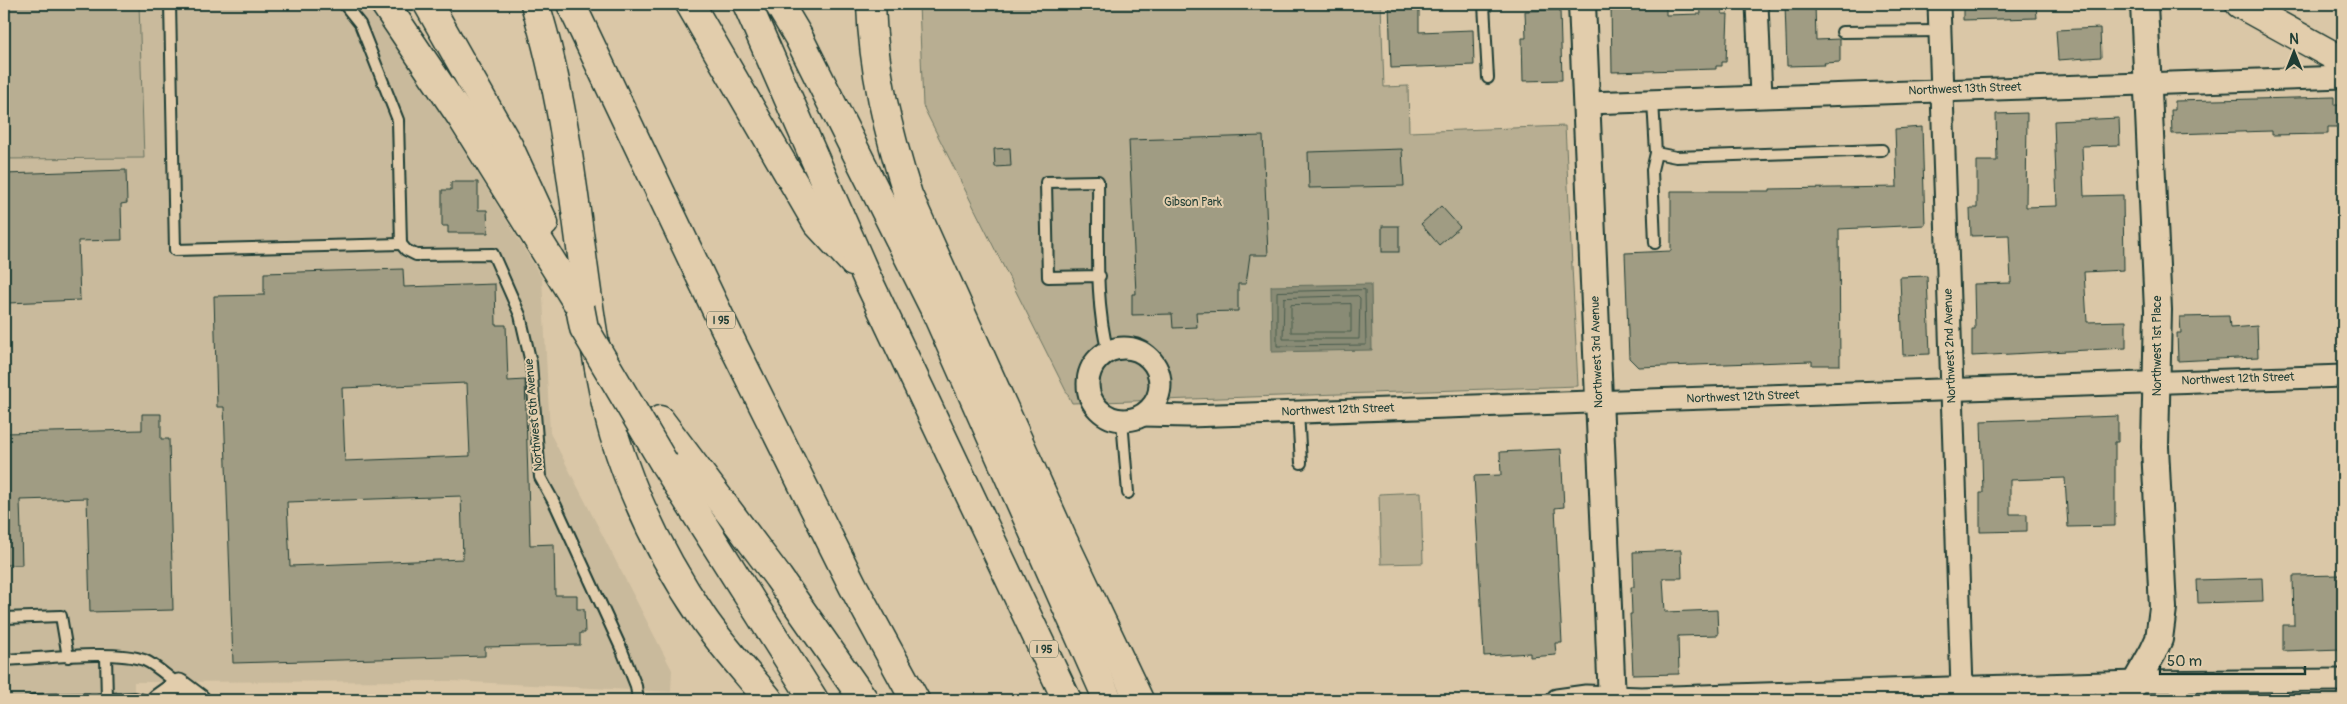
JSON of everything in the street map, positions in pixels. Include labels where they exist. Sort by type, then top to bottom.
[{"type":"highway","points":[[385,4],[462,118],[580,307],[660,420],[778,577],[864,700]]},
{"type":"highway","points":[[428,4],[509,147],[557,252],[564,282]]},
{"type":"highway","points":[[535,4],[560,102],[600,372],[614,435],[646,518],[687,592],[721,642],[769,700]]},
{"type":"highway","name":"I 95","points":[[571,4],[738,355],[853,586],[915,700]]},
{"type":"highway","points":[[690,4],[817,223],[867,278]]},
{"type":"highway","name":"I 95","points":[[746,4],[867,278],[1068,700]]},
{"type":"highway","points":[[779,4],[798,36],[936,312],[973,392],[1072,625],[1108,700]]},
{"type":"highway","points":[[871,4],[874,49],[880,89],[891,138],[908,195],[1138,700]]},
{"type":"highway","points":[[2240,4],[2343,61]]},
{"type":"highway","points":[[580,307],[584,328],[664,463],[814,700]]},
{"type":"street","name":"Northwest 3rd Avenue","points":[[1582,4],[1612,699]]},
{"type":"street","points":[[1758,4],[1761,96]]},
{"type":"street","name":"Northwest 2nd Avenue","points":[[1939,4],[1962,688]]},
{"type":"street","name":"Northwest 1st Place","points":[[2129,691],[2153,652],[2162,622],[2155,447],[2158,310],[2144,4]]},
{"type":"street","name":"Northwest 13th Street","points":[[1587,103],[2343,76]]},
{"type":"street","points":[[1122,420],[1110,418],[1100,412],[1092,402],[1088,391],[1091,368],[1098,358],[1119,348],[1132,349],[1143,353],[1158,372],[1160,384],[1158,396],[1152,407],[1143,415]]},
{"type":"street","name":"Northwest 12th Street","points":[[1122,420],[1143,415],[1298,412],[2343,376]]},
{"type":"street","points":[[1558,700],[1586,696],[1612,699],[1962,688],[2129,691],[2343,680]]},
{"type":"street","points":[[158,700],[189,695]]},
{"type":"lane","points":[[170,4],[175,250],[401,244],[398,120],[360,24],[344,4]]},
{"type":"lane","points":[[1484,4],[1488,78]]},
{"type":"lane","points":[[1842,32],[1940,31]]},
{"type":"lane","points":[[1653,100],[1656,153],[1652,170],[1655,243]]},
{"type":"lane","points":[[1656,153],[1676,158],[1882,150]]},
{"type":"lane","points":[[1100,276],[1048,277],[1046,182],[1098,181],[1100,276],[1101,325],[1108,352]]},
{"type":"lane","name":"Northwest 6th Avenue","points":[[401,244],[406,250],[416,255],[492,254],[520,315],[529,354],[540,477],[556,506],[621,648],[636,686],[638,700]]},
{"type":"lane","points":[[1298,412],[1301,463]]},
{"type":"lane","points":[[1122,420],[1128,493]]},
{"type":"lane","points":[[4,618],[61,616],[68,657]]},
{"type":"lane","points":[[106,656],[107,700]]},
{"type":"lane","points":[[4,660],[106,656],[142,660],[189,695]]},
{"type":"lane","points":[[34,700],[135,698],[143,700]]},
{"type":"shaded area","points":[[4,4],[368,4],[446,122],[542,278],[550,433],[672,670],[671,692],[451,681],[134,682],[134,700],[4,700]]},
{"type":"green space","points":[[4,4],[139,4],[144,158],[4,159]]},
{"type":"green space","name":"Gibson Park","points":[[919,4],[1381,4],[1384,87],[1408,86],[1409,132],[1565,126],[1578,386],[1072,403],[923,106]]},
{"type":"green space","points":[[1421,492],[1423,563],[1381,564],[1379,494]]},
{"type":"water","points":[[1371,284],[1372,350],[1272,352],[1271,286]]},
{"type":"building","points":[[1389,4],[1419,4],[1419,32],[1473,30],[1474,65],[1391,68]]},
{"type":"building","points":[[1611,4],[1666,4],[1666,15],[1701,14],[1700,4],[1722,4],[1722,14],[1728,14],[1726,62],[1722,62],[1722,66],[1716,66],[1716,69],[1612,72]]},
{"type":"building","points":[[1785,4],[1815,4],[1816,40],[1840,39],[1840,62],[1824,63],[1825,65],[1787,66]]},
{"type":"building","points":[[1963,4],[2036,4],[2037,18],[1963,20]]},
{"type":"building","points":[[1560,10],[1562,80],[1523,81],[1522,38],[1526,38],[1525,11]]},
{"type":"building","points":[[2100,28],[2101,57],[2058,60],[2056,30]]},
{"type":"building","points":[[2334,97],[2334,105],[2339,105],[2339,127],[2328,127],[2328,134],[2272,135],[2272,131],[2172,134],[2171,110],[2175,110],[2175,101]]},
{"type":"building","points":[[2027,113],[2026,207],[2057,206],[2054,121],[2119,118],[2120,145],[2082,146],[2084,196],[2123,195],[2124,270],[2084,272],[2087,322],[2126,321],[2126,348],[1972,356],[1972,329],[1975,329],[1974,284],[2011,283],[2009,235],[1971,236],[1970,208],[1977,208],[1977,161],[1997,161],[1996,114]]},
{"type":"building","points":[[1922,127],[1925,225],[1839,229],[1840,365],[1812,365],[1812,361],[1638,367],[1629,358],[1625,253],[1671,251],[1671,191],[1770,191],[1770,189],[1897,187],[1895,129]]},
{"type":"building","points":[[1263,136],[1268,255],[1250,255],[1246,284],[1238,284],[1238,311],[1196,312],[1197,327],[1173,328],[1172,314],[1132,315],[1132,294],[1136,294],[1129,140]]},
{"type":"building","points":[[1010,148],[1011,166],[995,167],[994,149]]},
{"type":"building","points":[[1402,149],[1404,186],[1309,188],[1308,152]]},
{"type":"building","points":[[126,170],[127,203],[121,204],[122,240],[78,241],[80,300],[8,303],[7,275],[4,275],[4,174]]},
{"type":"building","points":[[451,182],[478,182],[478,210],[487,210],[488,233],[448,233],[448,226],[442,226],[442,190],[451,190]]},
{"type":"building","points":[[1441,206],[1460,227],[1439,245],[1421,224]]},
{"type":"building","points":[[1382,226],[1399,226],[1399,252],[1382,252]]},
{"type":"building","points":[[403,269],[404,287],[495,284],[496,325],[506,325],[508,381],[525,380],[530,545],[554,544],[555,595],[577,595],[577,609],[584,609],[585,633],[580,633],[580,645],[485,647],[485,656],[233,663],[224,407],[217,407],[214,296],[264,295],[264,273]],"holes":[[[467,383],[470,456],[345,461],[342,388]],[[461,496],[463,559],[290,566],[287,502]]]},
{"type":"building","points":[[1927,276],[1930,354],[1903,355],[1900,277]]},
{"type":"building","points":[[2229,316],[2230,328],[2257,326],[2258,357],[2178,361],[2177,333],[2181,333],[2180,317]]},
{"type":"building","points":[[142,414],[161,414],[161,439],[169,439],[173,610],[90,612],[87,498],[20,500],[22,565],[4,565],[4,433],[142,430]]},
{"type":"building","points":[[2118,416],[2118,442],[2115,442],[2115,526],[2068,527],[2065,478],[2010,480],[2010,514],[2027,514],[2027,531],[1980,532],[1980,493],[1983,493],[1981,421]]},
{"type":"building","points":[[1561,449],[1564,507],[1555,508],[1562,643],[1555,643],[1556,655],[1530,657],[1530,653],[1484,656],[1474,476],[1501,475],[1500,452]]},
{"type":"building","points":[[1681,550],[1682,578],[1663,578],[1665,612],[1717,610],[1718,635],[1678,636],[1679,674],[1633,675],[1630,614],[1632,614],[1631,587],[1634,587],[1633,552]]},
{"type":"building","points":[[2340,575],[2342,649],[2283,651],[2283,625],[2294,625],[2293,576]]},
{"type":"building","points":[[2262,578],[2263,601],[2198,603],[2197,580]]}]
